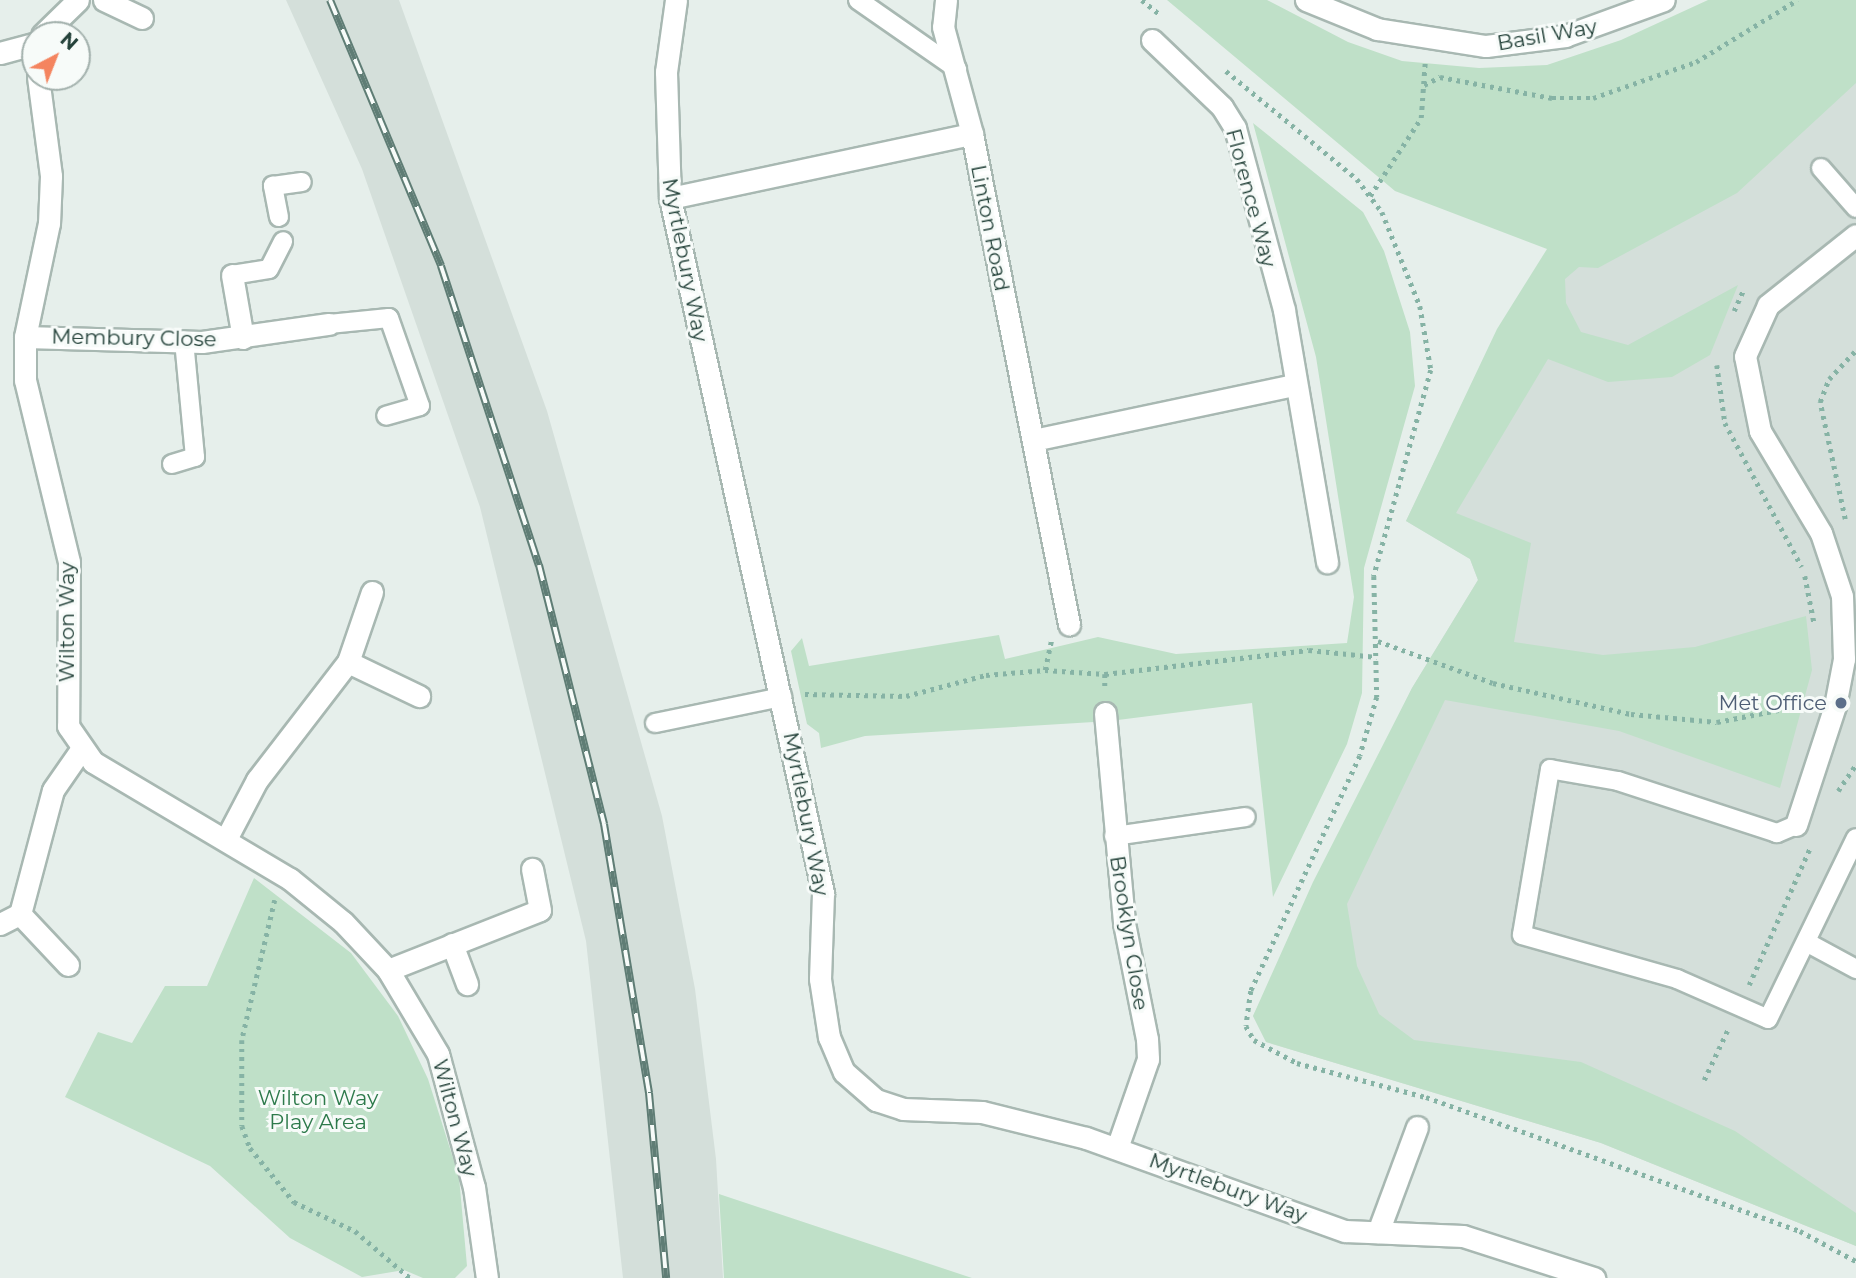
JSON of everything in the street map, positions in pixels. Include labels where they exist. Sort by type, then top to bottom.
[{"type":"street","points":[[58,21],[78,0]]},
{"type":"street","points":[[104,0],[142,18]]},
{"type":"street","name":"Myrtlebury Way","points":[[676,0],[666,72],[670,198],[823,893],[825,1020],[844,1072],[876,1100],[903,1109],[982,1112],[1117,1148],[1345,1231],[1463,1236],[1594,1278]]},
{"type":"street","points":[[946,0],[943,27],[957,69],[972,134]]},
{"type":"street","name":"Basil Way","points":[[1306,0],[1377,29],[1486,46],[1577,33],[1664,0]]},
{"type":"street","name":"Florence Way","points":[[1152,40],[1222,107],[1236,128],[1284,310],[1327,562]]},
{"type":"street","points":[[0,53],[21,48]]},
{"type":"street","name":"Wilton Way","points":[[40,91],[51,176],[49,223],[25,337],[25,380],[69,562],[66,692],[68,726],[80,751],[290,879],[343,922],[387,970],[438,1055],[474,1187],[487,1278]]},
{"type":"street","name":"Linton Road","points":[[670,198],[972,134],[1069,624]]},
{"type":"street","points":[[1796,825],[1835,706],[1844,625],[1834,564],[1760,431],[1745,356],[1768,305],[1856,235]]},
{"type":"street","name":"Membury Close","points":[[232,275],[243,338]]},
{"type":"street","name":"Membury Close","points":[[25,337],[184,341],[243,338],[330,324]]},
{"type":"street","points":[[1033,440],[1296,385]]},
{"type":"street","points":[[226,839],[257,780],[348,662],[372,592]]},
{"type":"street","points":[[348,662],[419,696]]},
{"type":"street","name":"Brooklyn Close","points":[[1105,713],[1114,836],[1147,1059],[1117,1148]]},
{"type":"street","points":[[0,924],[20,914],[52,790],[80,751]]},
{"type":"street","points":[[387,970],[540,910],[533,869]]},
{"type":"street","points":[[20,914],[68,965]]},
{"type":"street","points":[[452,944],[467,984]]},
{"type":"street","points":[[1378,1232],[1418,1126]]},
{"type":"lane","points":[[858,0],[957,69]]},
{"type":"lane","points":[[1821,168],[1856,208]]},
{"type":"lane","points":[[279,218],[272,186],[302,183]]},
{"type":"lane","points":[[232,275],[269,269],[283,241]]},
{"type":"lane","points":[[330,324],[389,318],[420,406],[386,416]]},
{"type":"lane","points":[[172,464],[195,457],[184,341]]},
{"type":"lane","points":[[656,723],[782,697]]},
{"type":"lane","points":[[1796,825],[1777,833],[1618,782],[1550,769],[1522,935],[1606,955],[1740,1005],[1768,1019],[1808,943],[1856,838]]},
{"type":"lane","points":[[1114,836],[1246,817]]},
{"type":"lane","points":[[1808,943],[1856,969]]},
{"type":"path","points":[[1142,0],[1163,17]]},
{"type":"path","points":[[1370,196],[1407,146],[1421,118],[1424,85],[1433,80],[1593,98],[1696,62],[1797,0]]},
{"type":"path","points":[[1214,61],[1370,196],[1410,275],[1431,370],[1374,576],[1378,641],[1377,697],[1360,755],[1251,991],[1246,1026],[1254,1040],[1297,1062],[1426,1097],[1800,1231],[1856,1261]]},
{"type":"path","points":[[1849,531],[1821,402],[1829,379],[1856,350]]},
{"type":"path","points":[[1045,670],[1048,643],[1069,624]]},
{"type":"path","points":[[1378,641],[1493,683],[1631,714],[1717,722],[1786,707],[1835,706]]},
{"type":"path","points":[[782,697],[906,696],[986,675],[1045,670],[1105,674],[1309,650],[1377,657]]},
{"type":"path","points":[[1105,674],[1105,713]]},
{"type":"path","points":[[1834,797],[1856,764]]},
{"type":"path","points":[[1704,1080],[1813,841]]},
{"type":"path","points":[[290,879],[266,919],[258,956],[242,1041],[242,1126],[250,1147],[294,1202],[355,1231],[411,1278]]},
{"type":"shaded area","points":[[286,0],[399,0],[547,411],[662,816],[695,989],[716,1159],[723,1278],[623,1278],[586,941],[480,507],[362,169]]},
{"type":"shaded area","name":"Met Office","points":[[1856,16],[1856,1246],[1601,1143],[1266,1042],[1253,1016],[1412,688],[1478,580],[1470,559],[1406,521],[1498,329]]},
{"type":"green space","points":[[1167,0],[1267,0],[1348,42],[1402,61],[1479,68],[1547,65],[1621,40],[1708,0],[1856,0],[1856,83],[1737,193],[1598,268],[1579,267],[1565,279],[1566,303],[1581,332],[1628,345],[1738,285],[1710,355],[1672,377],[1608,382],[1548,359],[1456,513],[1531,543],[1514,642],[1603,655],[1695,647],[1806,616],[1812,670],[1780,788],[1619,731],[1445,700],[1347,904],[1357,966],[1379,1014],[1414,1040],[1581,1062],[1735,1131],[1856,1213],[1856,1246],[1601,1143],[1266,1042],[1253,1016],[1313,882],[1412,688],[1478,580],[1470,559],[1406,521],[1497,329],[1547,249],[1395,191]]},
{"type":"green space","points":[[1253,123],[1363,212],[1384,251],[1410,332],[1415,386],[1364,568],[1362,693],[1347,744],[1273,897],[1252,703],[1110,721],[865,736],[821,748],[819,733],[807,724],[791,651],[802,638],[809,666],[999,635],[1005,659],[1098,637],[1176,654],[1347,643],[1354,597],[1316,357]]},
{"type":"green space","name":"Wilton Way Play Area","points":[[254,878],[351,953],[398,1016],[428,1079],[459,1177],[467,1266],[455,1278],[423,1278],[404,1270],[362,1277],[290,1238],[210,1166],[65,1097],[98,1032],[132,1043],[165,986],[207,986]]},
{"type":"green space","points":[[719,1194],[972,1278],[724,1278]]},
{"type":"railway","points":[[330,0],[441,266],[539,565],[604,824],[649,1093],[666,1278]]},
{"type":"place","name":"Met Office","points":[[1841,703]]}]
